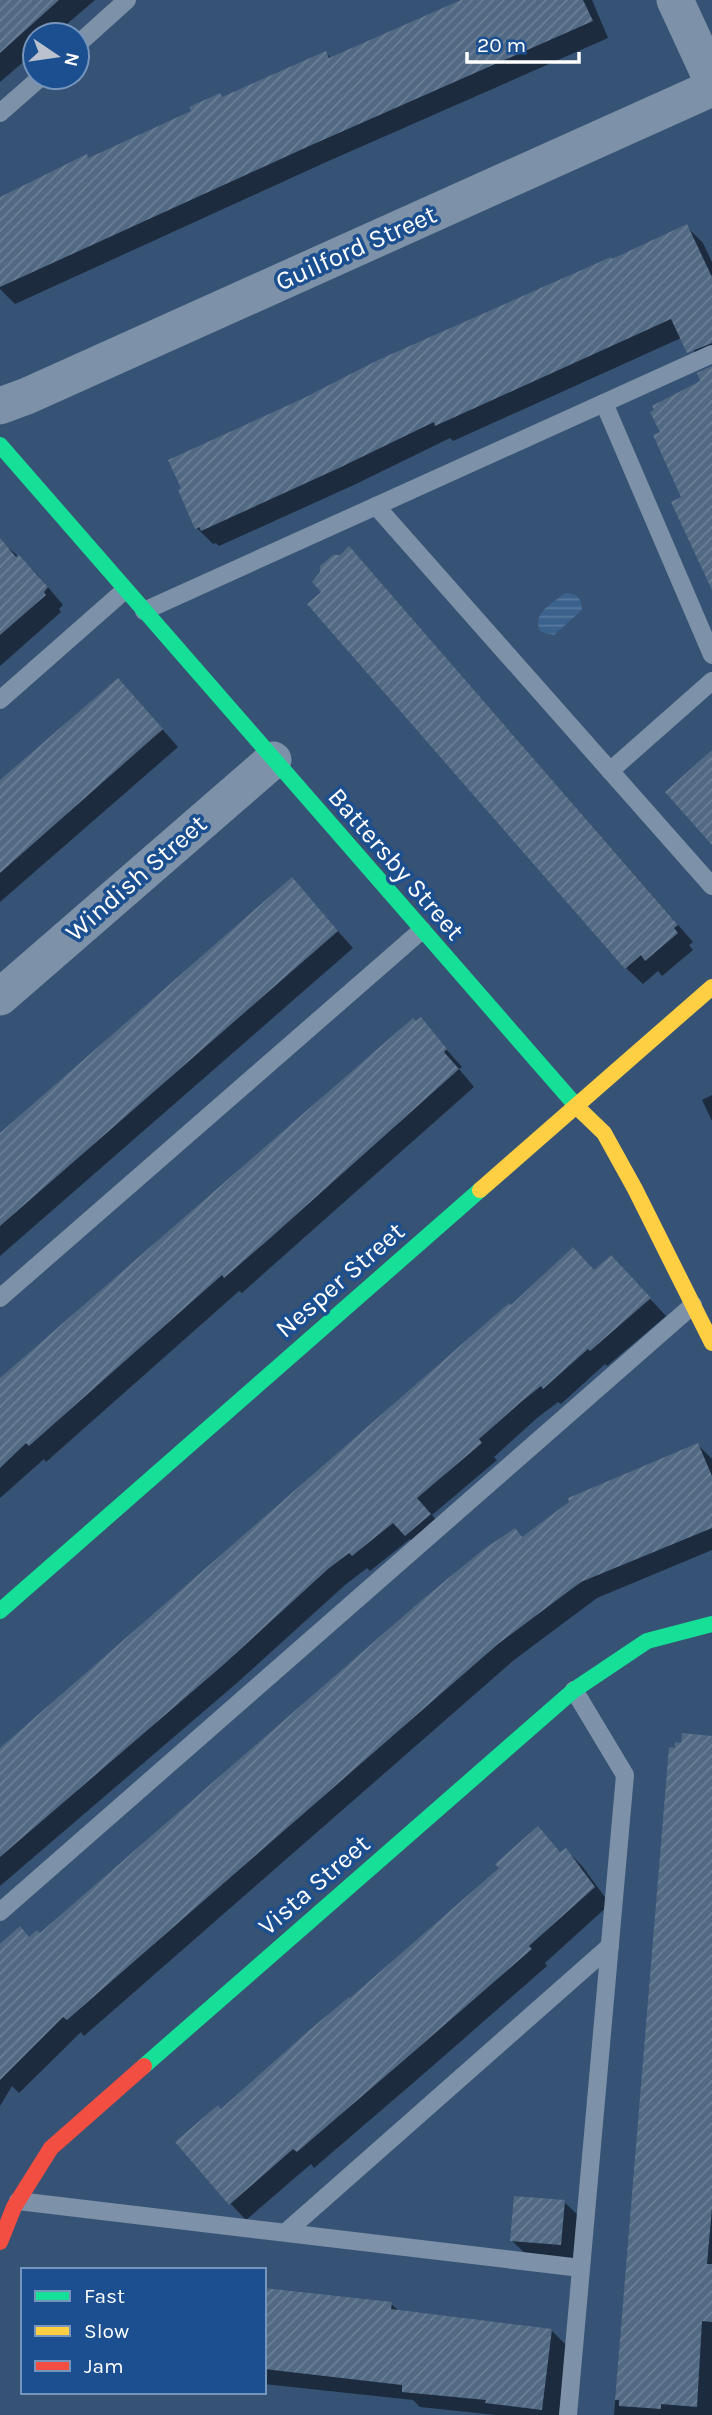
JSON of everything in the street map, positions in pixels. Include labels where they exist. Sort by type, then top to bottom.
[{"type":"street","points":[[675,0],[712,80]]},
{"type":"street","name":"Guilford Street","points":[[0,406],[40,391],[712,88]]},
{"type":"street","name":"Battersby Street","points":[[0,445],[576,1106],[604,1133],[712,1343]]},
{"type":"street","name":"Windish Street","points":[[0,997],[273,760]]},
{"type":"street","name":"Nesper Street","points":[[0,1611],[712,987]]},
{"type":"street","name":"Vista Street","points":[[0,2242],[11,2204],[51,2148],[574,1690],[647,1642],[712,1624]]},
{"type":"lane","points":[[91,32],[127,0]]},
{"type":"lane","points":[[0,113],[25,91]]},
{"type":"lane","points":[[144,611],[712,354]]},
{"type":"lane","points":[[604,403],[712,655]]},
{"type":"lane","points":[[376,506],[712,886]]},
{"type":"lane","points":[[0,700],[125,590]]},
{"type":"lane","points":[[610,771],[712,681]]},
{"type":"lane","points":[[0,1298],[422,930]]},
{"type":"lane","points":[[0,1912],[693,1305]]},
{"type":"lane","points":[[568,2415],[625,1775],[574,1690]]},
{"type":"lane","points":[[286,2232],[610,1946]]},
{"type":"lane","points":[[11,2204],[286,2232],[581,2268]]},
{"type":"water","points":[[565,593],[578,597],[582,610],[554,635],[541,632],[538,620],[541,614]]},
{"type":"building","points":[[0,0],[59,0],[36,21],[21,21],[21,34],[0,53]]},
{"type":"building","points":[[461,0],[583,0],[593,21],[0,287],[0,197],[87,154],[88,158],[191,111],[189,107],[220,93],[222,97],[326,51],[329,58]]},
{"type":"building","points":[[687,224],[712,277],[712,343],[687,353],[671,319],[435,426],[434,422],[201,531],[199,527],[195,529],[168,460],[304,398],[378,360]]},
{"type":"building","points":[[712,366],[712,590],[671,502],[681,497],[653,435],[660,432],[650,412],[654,410],[652,406],[700,381],[697,373]]},
{"type":"building","points":[[0,538],[48,587],[44,592],[46,595],[0,635]]},
{"type":"building","points":[[349,546],[678,925],[674,928],[678,933],[645,961],[641,955],[625,969],[307,604],[321,592],[312,582],[320,572],[320,566],[333,555],[340,555]]},
{"type":"building","points":[[118,678],[163,729],[0,873],[0,780]]},
{"type":"building","points":[[712,750],[712,845],[665,792]]},
{"type":"building","points":[[292,877],[338,931],[0,1226],[0,1133]]},
{"type":"building","points":[[421,1017],[447,1049],[444,1052],[459,1069],[268,1240],[224,1278],[222,1275],[29,1446],[26,1443],[0,1468],[0,1378],[413,1018],[416,1021]]},
{"type":"building","points":[[573,1247],[594,1270],[611,1255],[651,1298],[543,1389],[541,1386],[521,1402],[479,1439],[482,1443],[417,1498],[431,1514],[405,1536],[393,1523],[352,1556],[349,1553],[328,1569],[222,1666],[0,1857],[0,1748],[509,1303],[511,1305]]},
{"type":"building","points":[[698,1443],[712,1476],[712,1528],[581,1582],[498,1644],[67,2020],[63,2017],[0,2080],[0,1944],[20,1926],[29,1937],[37,1930],[40,1933],[484,1549],[515,1528],[522,1537],[569,1502],[568,1498]]},
{"type":"building","points":[[682,1733],[712,1736],[712,2208],[707,2264],[712,2264],[712,2322],[702,2321],[697,2407],[661,2404],[661,2409],[619,2406],[619,2400],[615,2400],[669,1747],[675,1748],[675,1742],[681,1743]]},
{"type":"building","points":[[538,1826],[560,1852],[566,1848],[595,1887],[529,1946],[532,1949],[297,2152],[293,2149],[229,2205],[175,2142],[218,2105],[221,2109],[306,2033],[350,1998],[499,1868],[495,1864]]},
{"type":"building","points":[[514,2196],[565,2200],[561,2245],[510,2241]]},
{"type":"building","points":[[266,2288],[392,2302],[391,2309],[552,2329],[542,2410],[485,2403],[486,2400],[402,2392],[402,2385],[266,2369]]},
{"type":"traffic: fast","points":[[0,445],[578,1108]]},
{"type":"traffic: fast","points":[[0,1611],[480,1190]]},
{"type":"traffic: fast","points":[[144,2066],[574,1690],[647,1641],[712,1624]]},
{"type":"traffic: slow","points":[[480,1190],[712,987]]},
{"type":"traffic: slow","points":[[578,1108],[604,1133],[712,1343]]},
{"type":"traffic: jam","points":[[0,2242],[14,2207],[51,2148],[144,2066]]}]
